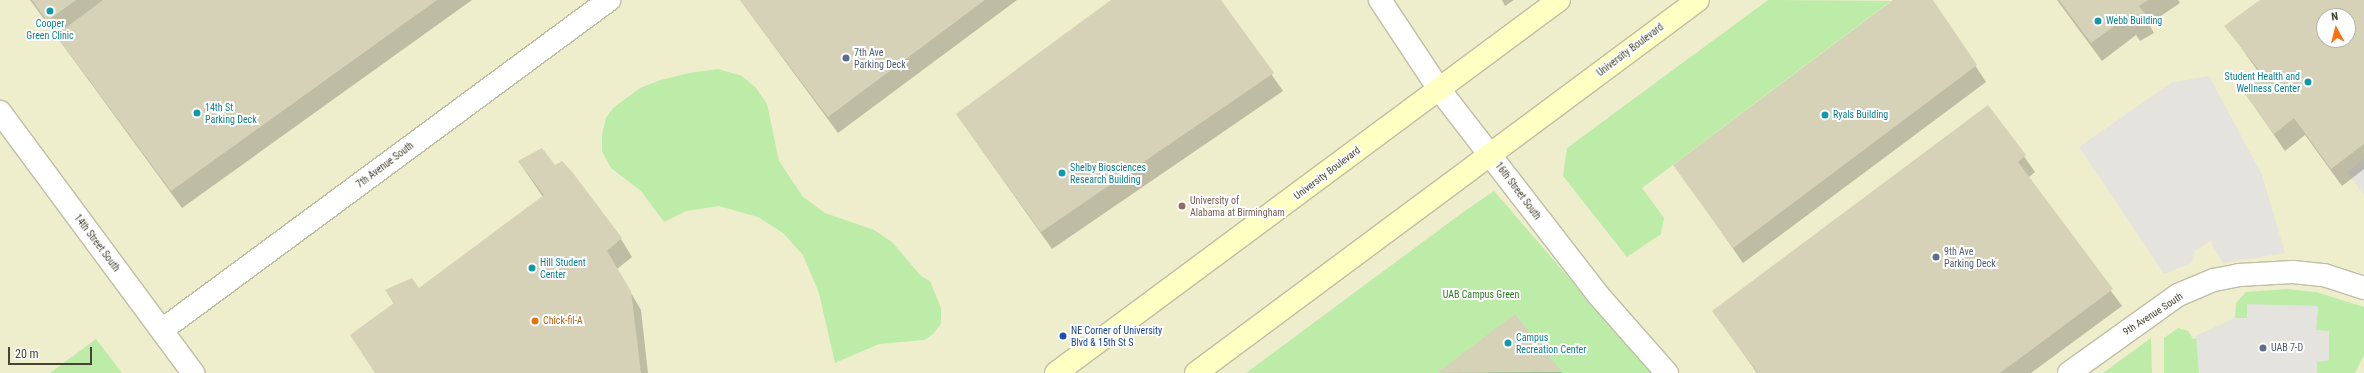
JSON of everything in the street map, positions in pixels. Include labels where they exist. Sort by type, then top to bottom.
[{"type":"main road","name":"University Boulevard","points":[[1056,373],[1559,0]]},
{"type":"main road","name":"University Boulevard","points":[[1196,373],[1698,0]]},
{"type":"street","name":"7th Avenue South","points":[[162,330],[609,0]]},
{"type":"street","name":"16th Street South","points":[[1380,0],[1439,89],[1599,296],[1667,373]]},
{"type":"street","name":"14th Street South","points":[[0,112],[193,373]]},
{"type":"street","name":"9th Avenue South","points":[[2069,373],[2178,295],[2214,280],[2239,275],[2293,272],[2324,276],[2364,288]]},
{"type":"shaded area","name":"University of Alabama at Birmingham","points":[[0,0],[2364,0],[2364,373],[0,373]]},
{"type":"shaded area","points":[[2209,76],[2262,175],[2285,253],[2223,263],[2210,241],[2195,251],[2191,263],[2164,274],[2079,147],[2171,83]]},
{"type":"shaded area","points":[[2364,159],[2364,195],[2347,172]]},
{"type":"shaded area","name":"UAB 7-D","points":[[2247,304],[2318,306],[2316,330],[2329,331],[2329,360],[2317,362],[2317,373],[2199,373],[2196,336],[2235,318],[2247,318]]},
{"type":"green space","points":[[1768,0],[1891,1],[1642,188],[1664,218],[1661,234],[1627,257],[1563,176],[1567,148]]},
{"type":"green space","points":[[718,69],[742,76],[756,88],[767,104],[779,161],[803,197],[825,213],[874,230],[892,242],[921,276],[930,281],[941,308],[941,324],[933,334],[924,340],[879,344],[835,363],[819,293],[803,255],[783,233],[758,217],[719,206],[686,211],[664,222],[641,191],[611,168],[602,151],[602,135],[606,118],[613,108],[640,88],[661,80],[689,73]]},
{"type":"green space","name":"UAB Campus Green","points":[[1494,191],[1651,373],[1246,373],[1466,210]]},
{"type":"green space","points":[[2287,289],[2316,292],[2364,307],[2364,355],[2355,373],[2317,373],[2317,362],[2329,360],[2316,330],[2318,306],[2247,305],[2248,318],[2235,318],[2236,303],[2246,292]]},
{"type":"green space","points":[[2178,328],[2188,331],[2193,339],[2198,338],[2199,373],[2164,373],[2164,338]]},
{"type":"green space","points":[[2151,338],[2152,373],[2103,373]]},
{"type":"green space","points":[[96,339],[122,373],[50,373]]},
{"type":"building","name":"Cooper Green Clinic","points":[[32,0],[76,0],[47,21]]},
{"type":"building","name":"14th St Parking Deck","points":[[103,0],[437,0],[171,191],[56,35]]},
{"type":"building","name":"7th Ave Parking Deck","points":[[740,0],[985,0],[828,117]]},
{"type":"building","name":"Shelby Biosciences Research Building","points":[[1111,0],[1221,0],[1274,73],[1041,232],[956,114]]},
{"type":"building","name":"Ryals Building","points":[[1893,0],[1933,0],[1977,65],[1733,248],[1673,165]]},
{"type":"building","name":"Webb Building","points":[[2059,0],[2148,0],[2139,6],[2145,14],[2129,24],[2125,18],[2091,43]]},
{"type":"building","name":"Student Health and Wellness Center","points":[[2260,0],[2364,0],[2364,144],[2331,169],[2294,118],[2274,134],[2242,90],[2263,75],[2224,26]]},
{"type":"building","name":"9th Ave Parking Deck","points":[[1988,105],[2026,155],[2018,162],[2113,289],[2000,373],[1758,373],[1712,311]]},
{"type":"building","name":"Hill Student Center","points":[[542,148],[555,165],[562,161],[573,173],[622,238],[607,251],[631,291],[641,373],[375,373],[350,335],[394,303],[385,290],[412,278],[419,288],[544,195],[518,161]]},
{"type":"building","name":"Campus Recreation Center","points":[[1515,314],[1562,372],[1437,373]]},
{"type":"place","name":"Cooper Green Clinic","points":[[50,11]]},
{"type":"place","name":"Webb Building","points":[[2098,21]]},
{"type":"place","name":"7th Ave Parking Deck","points":[[846,58]]},
{"type":"place","name":"Student Health and Wellness Center","points":[[2308,82]]},
{"type":"place","name":"14th St Parking Deck","points":[[197,113]]},
{"type":"place","name":"Ryals Building","points":[[1825,115]]},
{"type":"place","name":"Shelby Biosciences Research Building","points":[[1062,173]]},
{"type":"place","name":"University of Alabama at Birmingham","points":[[1182,206]]},
{"type":"place","name":"9th Ave Parking Deck","points":[[1936,257]]},
{"type":"place","name":"Hill Student Center","points":[[532,268]]},
{"type":"place","name":"Chick-fil-A","points":[[535,321]]},
{"type":"place","name":"NE Corner of University Blvd & 15th St S","points":[[1063,336]]},
{"type":"place","name":"Campus Recreation Center","points":[[1508,343]]},
{"type":"place","name":"UAB 7-D","points":[[2263,348]]}]
